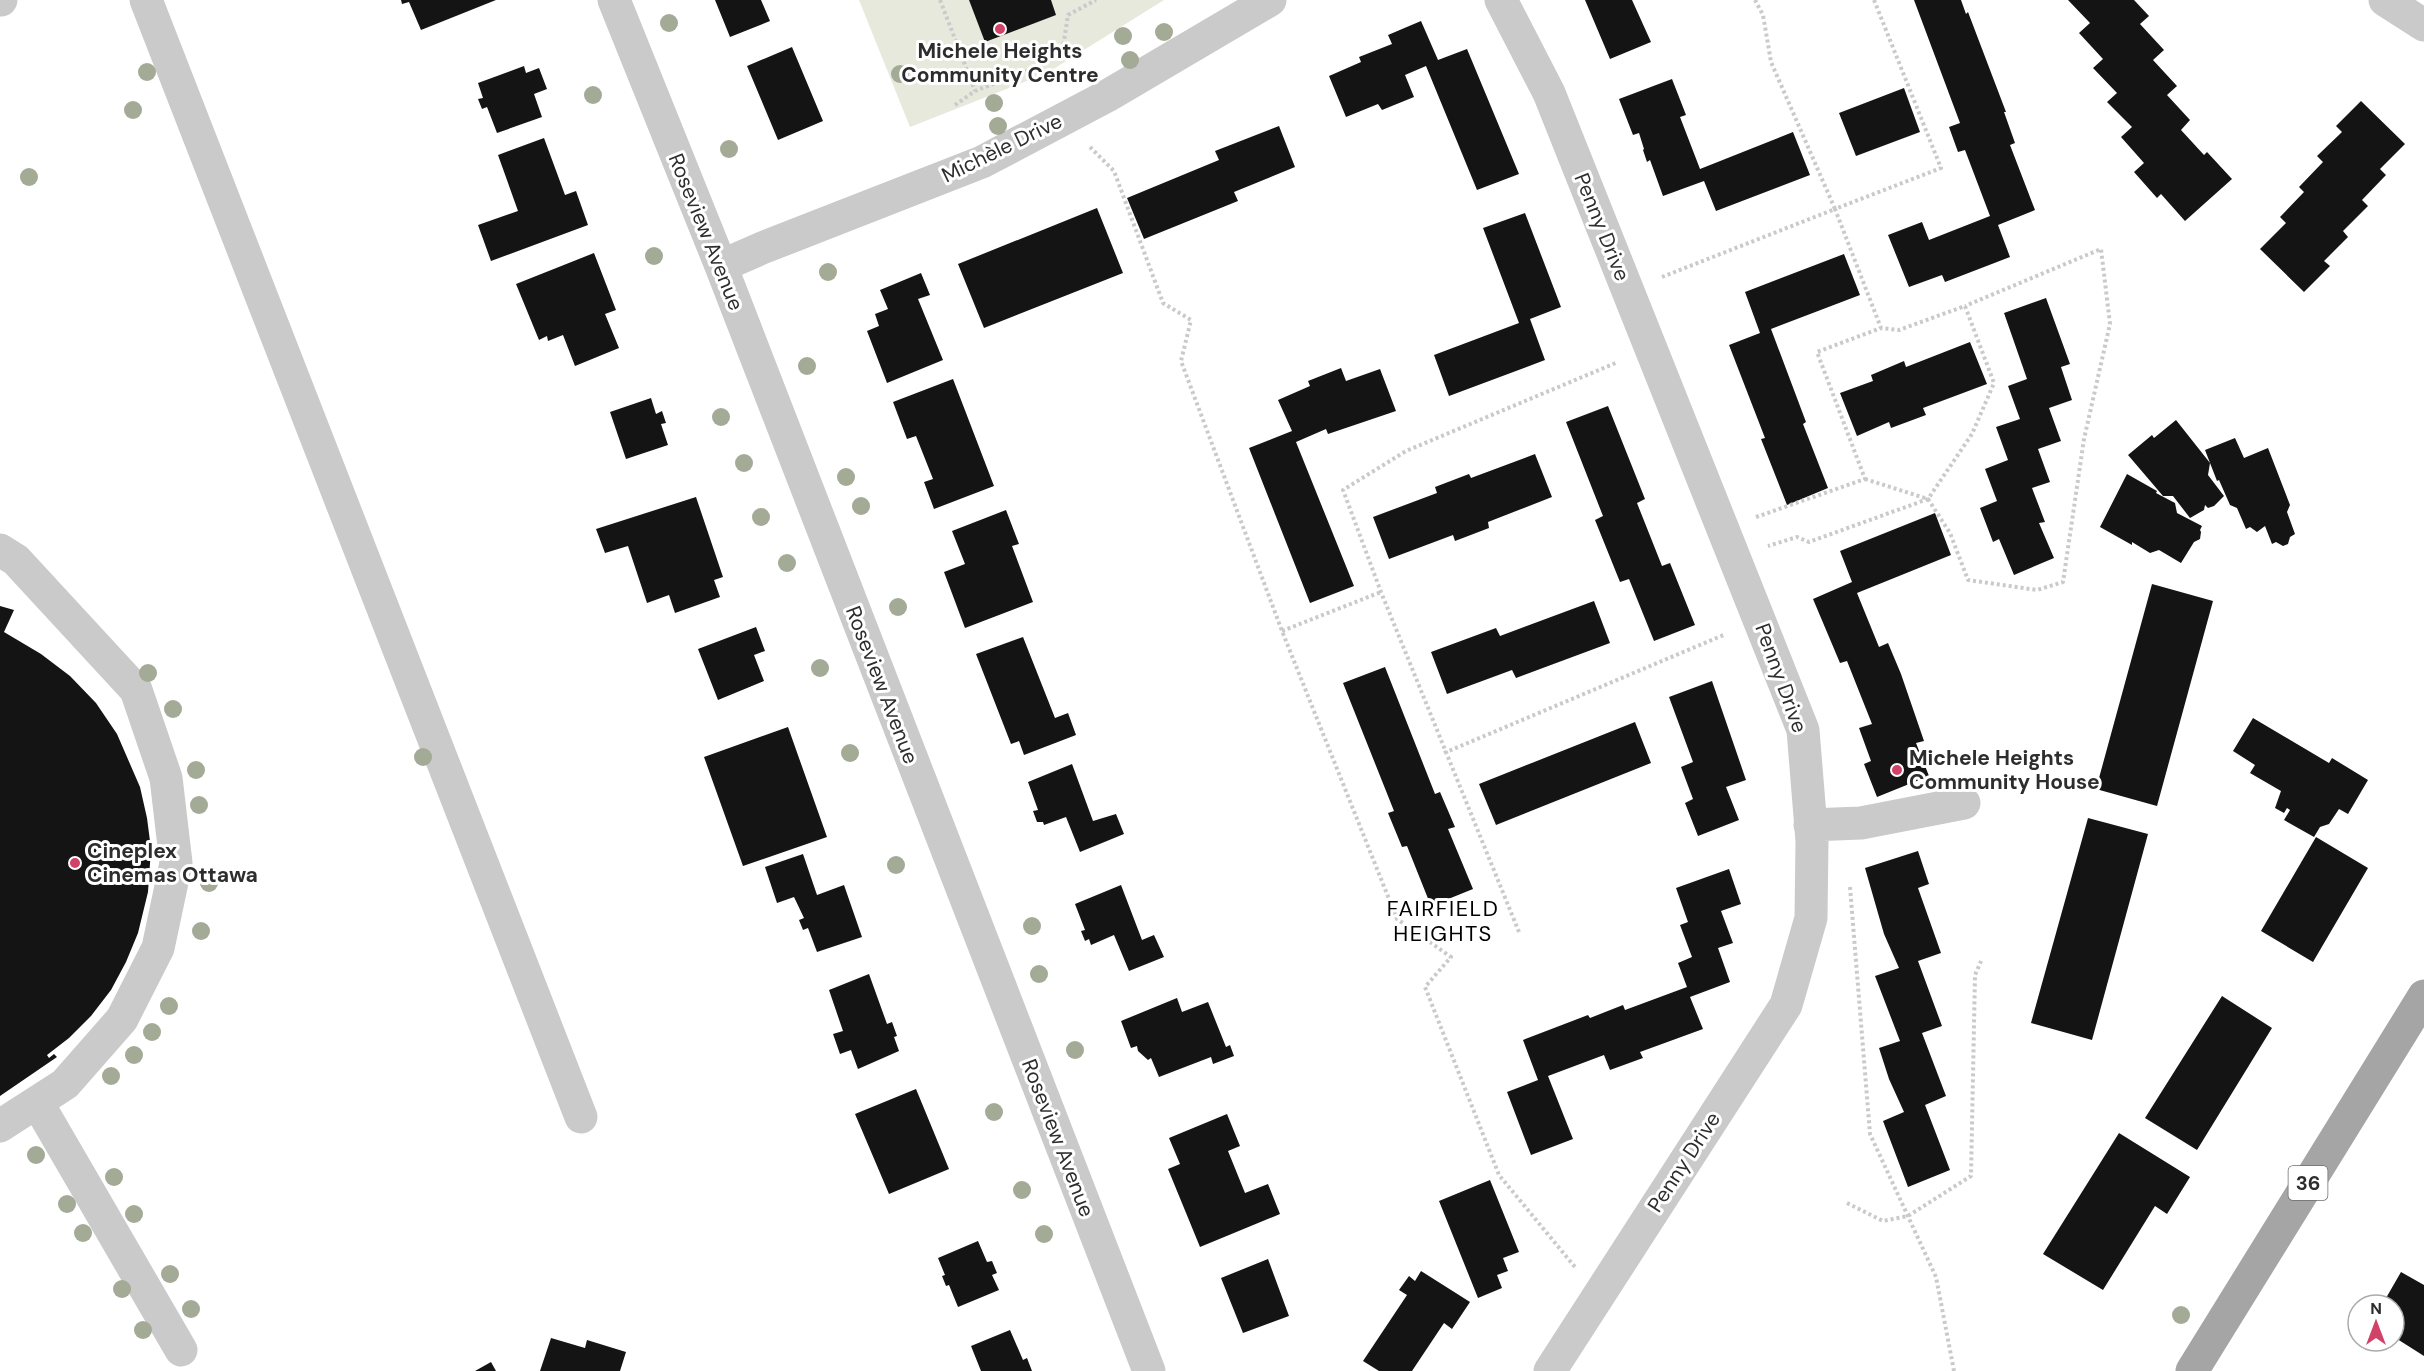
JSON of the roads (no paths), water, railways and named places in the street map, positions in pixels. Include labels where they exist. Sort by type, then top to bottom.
[{"type":"main road","name":"36","points":[[2192,1371],[2424,996]]},
{"type":"street","points":[[146,0],[581,1117]]},
{"type":"street","name":"Roseview Avenue","points":[[614,0],[721,266],[1149,1371]]},
{"type":"street","name":"Michèle Drive","points":[[721,266],[982,162],[1107,96],[1270,0]]},
{"type":"street","name":"Penny Drive","points":[[1501,0],[1549,93],[1803,730],[1810,825],[1811,918],[1786,1005],[1550,1371]]},
{"type":"street","points":[[2385,0],[2424,25]]},
{"type":"street","points":[[0,550],[16,560],[136,690],[166,778],[176,863],[158,948],[122,1019],[65,1084],[0,1126]]},
{"type":"street","points":[[1810,825],[1861,824],[1964,803]]},
{"type":"street","points":[[38,1102],[181,1350]]},
{"type":"place","name":"Michele Heights Community Centre","points":[[1000,29]]},
{"type":"place","name":"Michele Heights Community House","points":[[1897,770]]},
{"type":"place","name":"Cineplex Cinemas Ottawa","points":[[75,863]]},
{"type":"district","name":"FAIRFIELD HEIGHTS","points":[[1443,920]]}]
